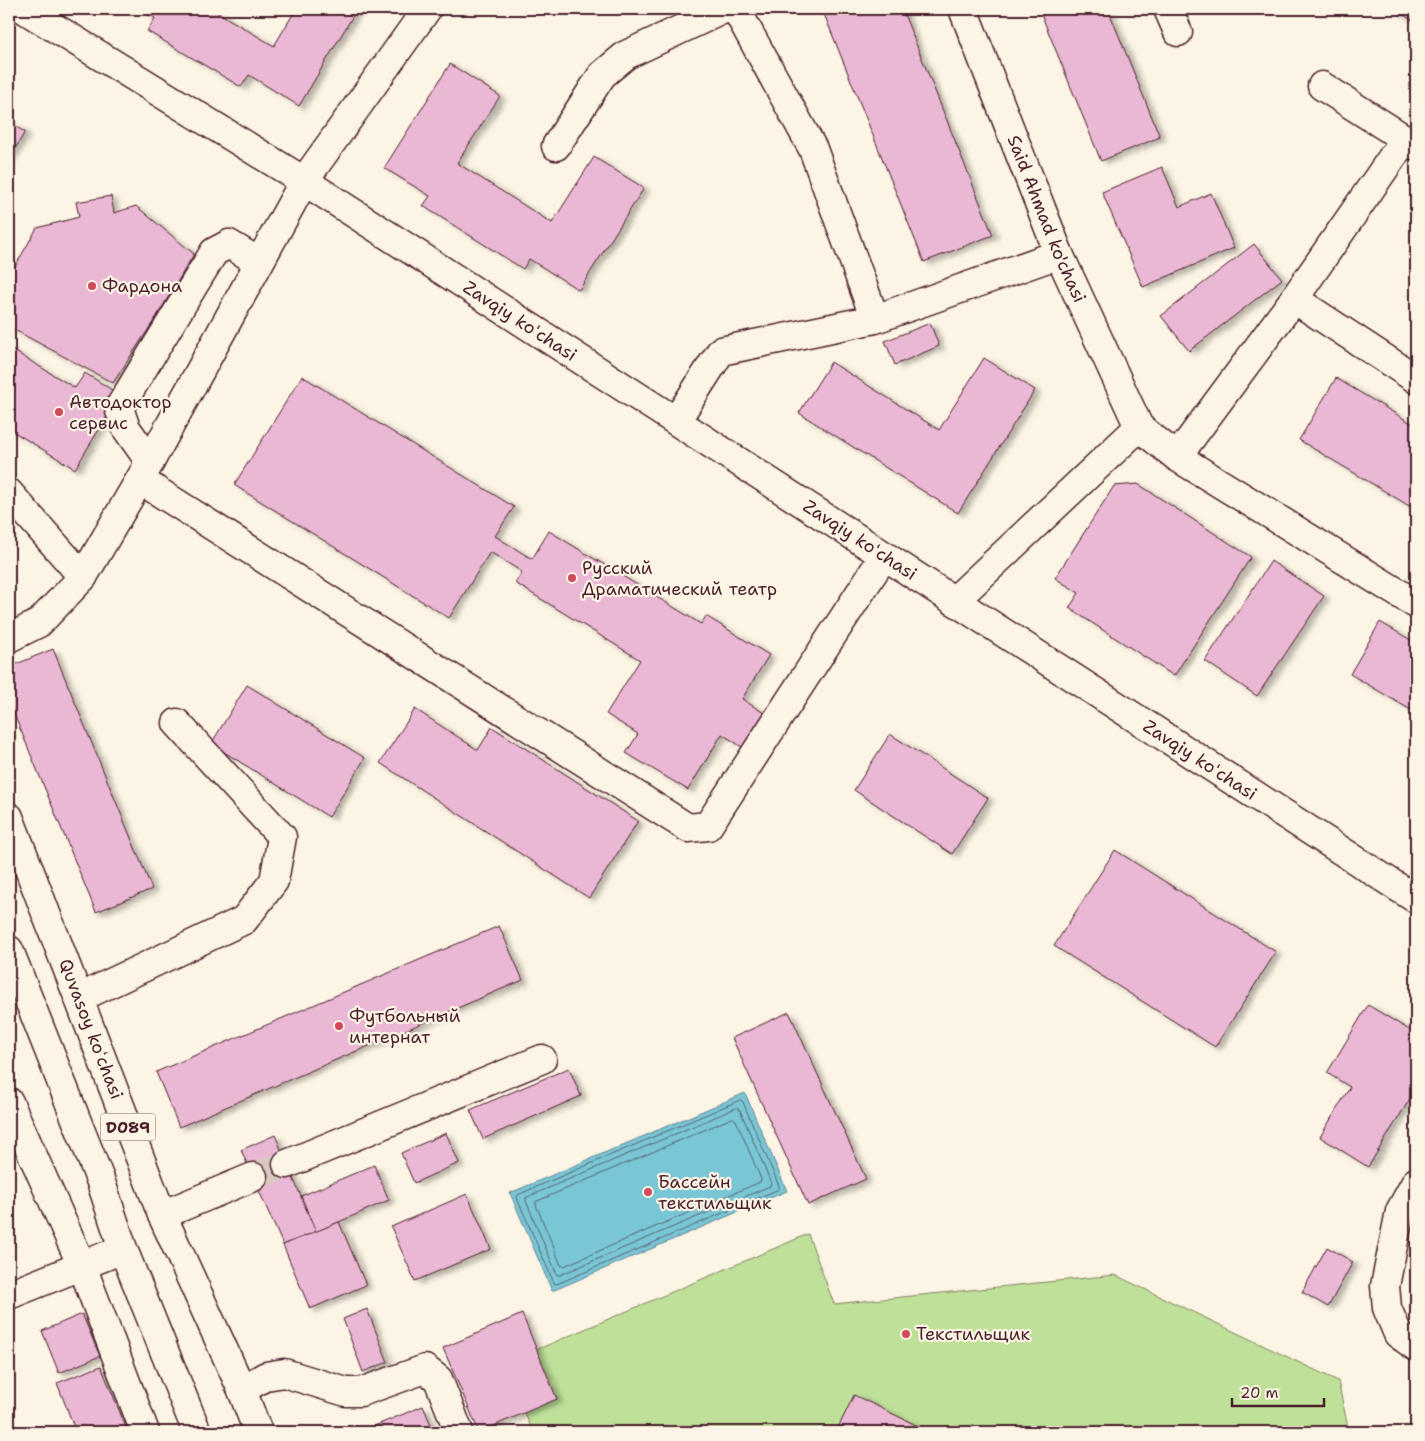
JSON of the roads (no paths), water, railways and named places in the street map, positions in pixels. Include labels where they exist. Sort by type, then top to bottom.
[{"type":"street","name":"Zavqiy koʻchasi","points":[[24,9],[304,181],[1416,899]]},
{"type":"street","points":[[9,638],[39,622],[83,577],[145,471],[304,181],[427,9]]},
{"type":"street","points":[[556,146],[602,75],[626,55],[724,9]]},
{"type":"street","points":[[736,9],[813,149],[875,319]]},
{"type":"street","name":"Said Ahmad ko'chasi","points":[[963,9],[1059,254],[1139,427]]},
{"type":"street","points":[[1177,457],[1410,142],[1322,86]]},
{"type":"street","points":[[260,262],[229,244],[214,252],[119,408],[145,471],[688,828],[708,826],[884,556]]},
{"type":"street","points":[[676,422],[721,351],[875,319],[1059,254]]},
{"type":"street","points":[[1294,299],[1416,379]]},
{"type":"street","points":[[954,601],[1139,427],[1177,457],[1416,604]]},
{"type":"street","points":[[9,492],[83,577]]},
{"type":"street","points":[[79,998],[244,920],[274,881],[282,837],[177,723]]},
{"type":"street","name":"Quvasoy koʻchasi","points":[[9,817],[162,1215],[242,1390],[258,1432]]},
{"type":"street","name":"D089","points":[[9,950],[101,1182],[123,1249],[197,1432]]},
{"type":"street","points":[[287,1164],[542,1059]]},
{"type":"street","points":[[9,1102],[82,1266],[145,1432]]},
{"type":"street","points":[[162,1215],[253,1177]]},
{"type":"street","points":[[1416,1182],[1400,1211],[1385,1286],[1387,1308],[1398,1334],[1416,1347]]},
{"type":"street","points":[[9,1295],[123,1249]]},
{"type":"street","points":[[242,1390],[266,1376],[284,1373],[346,1392],[361,1392],[424,1370],[438,1379],[459,1432]]},
{"type":"water","name":"Бассейн текстильщик","points":[[745,1093],[787,1191],[552,1291],[510,1193]]},
{"type":"tunnel","points":[[253,1177],[287,1164]]},
{"type":"place","name":"Фардона","points":[[92,286]]},
{"type":"place","name":"Автодоктор сервис","points":[[59,412]]},
{"type":"place","name":"Русский Драматический театр","points":[[572,578]]},
{"type":"place","name":"Футбольный интернат","points":[[339,1026]]},
{"type":"place","name":"Бассейн текстильщик","points":[[648,1192]]},
{"type":"place","name":"Текстильщик","points":[[906,1334]]}]
